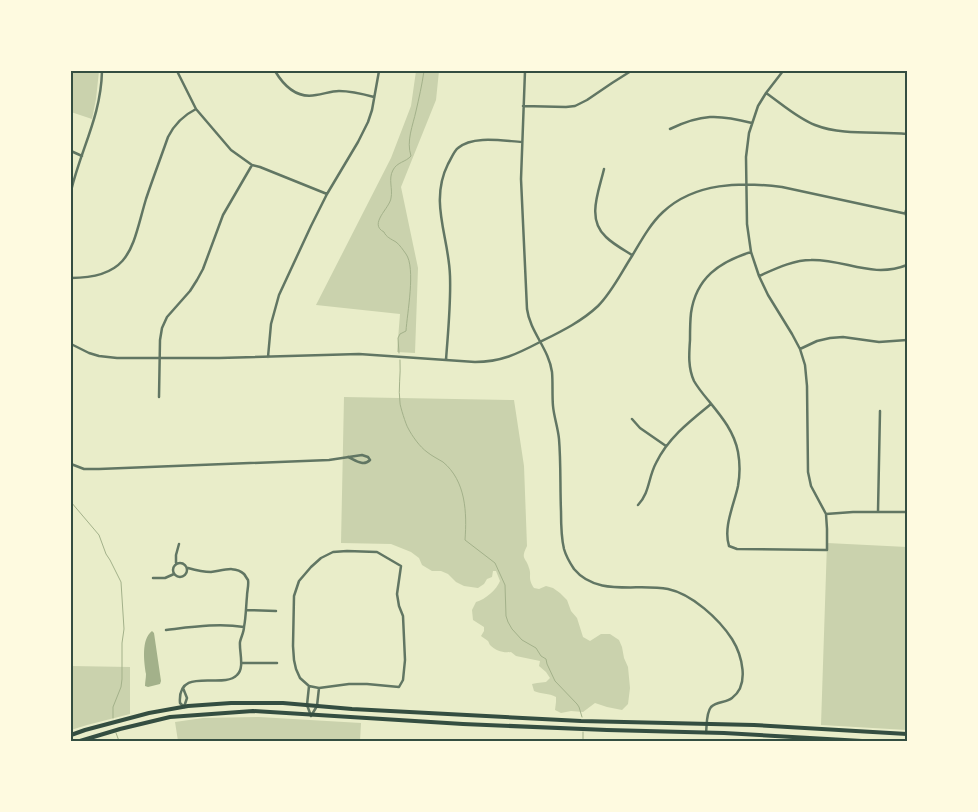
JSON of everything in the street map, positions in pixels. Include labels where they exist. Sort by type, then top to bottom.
[{"type":"main road","points":[[71,735],[149,713],[184,707],[231,703],[283,703],[581,721],[707,723],[907,734]]},
{"type":"main road","points":[[80,741],[170,717],[253,711],[463,724],[862,741]]},
{"type":"street","points":[[71,191],[96,114],[102,71]]},
{"type":"street","points":[[177,71],[196,109],[231,150],[252,165],[327,194]]},
{"type":"street","points":[[275,71],[284,85],[302,95],[311,96],[341,91],[374,97]]},
{"type":"street","points":[[268,357],[269,334],[275,306],[327,194],[364,131],[372,110],[379,71]]},
{"type":"street","points":[[525,71],[521,179],[527,309],[530,324],[549,359],[552,372],[553,406],[559,440],[562,542],[566,555],[576,572],[589,581],[598,585],[612,587],[661,588],[670,590],[698,603],[730,636],[735,643],[741,662],[743,670],[742,683],[734,697],[710,708],[706,733]]},
{"type":"street","points":[[523,106],[575,106],[631,71]]},
{"type":"street","points":[[751,252],[731,259],[712,270],[700,287],[692,305],[690,318],[690,369],[696,385],[732,431],[739,454],[740,475],[728,526],[727,537],[729,546],[737,549],[828,550],[826,514],[812,486],[808,472],[807,377],[805,365],[800,349],[759,276],[751,252],[747,224],[747,143],[758,106],[783,71]]},
{"type":"street","points":[[766,93],[801,118],[822,127],[839,131],[907,134]]},
{"type":"street","points":[[71,278],[91,277],[102,274],[121,263],[128,254],[135,241],[150,186],[168,137],[187,113],[196,109]]},
{"type":"street","points":[[670,129],[688,121],[709,117],[726,117],[752,123]]},
{"type":"street","points":[[446,360],[450,274],[439,200],[446,169],[458,148],[470,142],[480,140],[522,142]]},
{"type":"street","points":[[71,151],[82,156]]},
{"type":"street","points":[[159,397],[160,334],[164,322],[197,280],[223,215],[252,165]]},
{"type":"street","points":[[604,169],[595,205],[597,224],[604,236],[632,255]]},
{"type":"street","points":[[71,344],[89,353],[117,358],[219,358],[358,354],[475,362],[493,361],[511,356],[540,342],[574,324],[597,307],[611,289],[654,222],[663,212],[692,193],[710,187],[727,185],[782,187],[906,214],[907,207]]},
{"type":"street","points":[[759,276],[800,260],[824,261],[876,271],[891,270],[907,265]]},
{"type":"street","points":[[800,349],[817,341],[830,338],[885,342],[907,340]]},
{"type":"street","points":[[638,505],[644,498],[653,470],[666,446],[711,404]]},
{"type":"street","points":[[878,512],[880,411]]},
{"type":"street","points":[[632,419],[640,428],[666,446]]},
{"type":"street","points":[[71,464],[84,469],[99,469],[329,460],[348,457],[362,455],[370,460],[364,464],[348,457]]},
{"type":"street","points":[[826,514],[907,512]]},
{"type":"street","points":[[174,574],[173,569],[176,563],[179,544]]},
{"type":"street","points":[[347,550],[377,552],[401,566],[397,594],[402,616],[405,660],[403,680],[398,687],[367,684],[319,688],[309,686],[300,678],[294,660],[294,596],[299,581],[321,558],[334,552],[347,550]]},
{"type":"street","points":[[176,563],[183,563],[188,568],[211,572],[239,570],[244,573],[248,582],[244,628],[240,642],[241,663],[237,676],[226,680],[192,682],[183,688],[180,694],[180,703],[184,707],[187,698],[183,688]]},
{"type":"street","points":[[174,574],[178,577],[183,576],[187,573],[188,568]]},
{"type":"street","points":[[153,578],[165,578],[174,574]]},
{"type":"street","points":[[246,610],[276,611]]},
{"type":"street","points":[[166,630],[232,625],[244,628]]},
{"type":"street","points":[[241,663],[277,663]]},
{"type":"street","points":[[309,686],[307,705],[311,716]]},
{"type":"street","points":[[311,716],[318,706],[319,688]]},
{"type":"shaded area","points":[[71,71],[99,71],[92,119],[71,112]]},
{"type":"shaded area","points":[[416,71],[439,71],[436,100],[401,187],[418,268],[415,353],[397,352],[400,314],[316,305],[391,158],[411,106]]},
{"type":"shaded area","points":[[344,397],[514,400],[524,466],[527,546],[524,558],[528,564],[531,581],[534,588],[539,589],[546,586],[553,588],[567,600],[571,611],[577,618],[583,637],[590,641],[601,634],[610,634],[619,640],[628,667],[630,688],[628,704],[622,710],[595,703],[583,712],[571,711],[561,713],[555,710],[556,697],[534,691],[532,684],[546,682],[550,678],[539,666],[540,661],[516,656],[511,652],[497,650],[481,636],[484,627],[473,620],[472,610],[476,602],[487,597],[500,581],[496,571],[493,571],[492,577],[487,579],[478,588],[464,586],[456,582],[448,574],[441,571],[432,571],[422,565],[419,558],[411,552],[391,544],[341,543]]},
{"type":"shaded area","points":[[827,543],[907,547],[907,730],[821,725]]},
{"type":"shaded area","points":[[152,631],[154,633],[161,681],[160,684],[148,687],[145,686],[144,651],[146,639]]},
{"type":"shaded area","points":[[71,666],[130,667],[130,714],[71,730]]},
{"type":"shaded area","points":[[259,717],[361,723],[360,741],[178,741],[175,722],[203,718]]},
{"type":"waterway","points":[[399,353],[398,338],[400,334],[406,331],[411,280],[409,261],[397,243],[387,237],[378,225],[381,216],[390,202],[393,170],[411,156],[409,145],[424,71]]},
{"type":"waterway","points":[[400,360],[399,398],[406,423],[416,441],[431,455],[443,462],[456,478],[461,488],[465,508],[465,540],[495,563],[505,585],[506,616],[508,622],[522,640],[536,648],[541,656],[546,659],[555,681],[577,704],[582,717]]},
{"type":"waterway","points":[[71,502],[99,535],[106,554],[121,582],[124,629],[122,679],[113,707],[113,718]]},
{"type":"waterway","points":[[583,732],[583,741]]},
{"type":"waterway","points":[[116,733],[119,741]]}]
